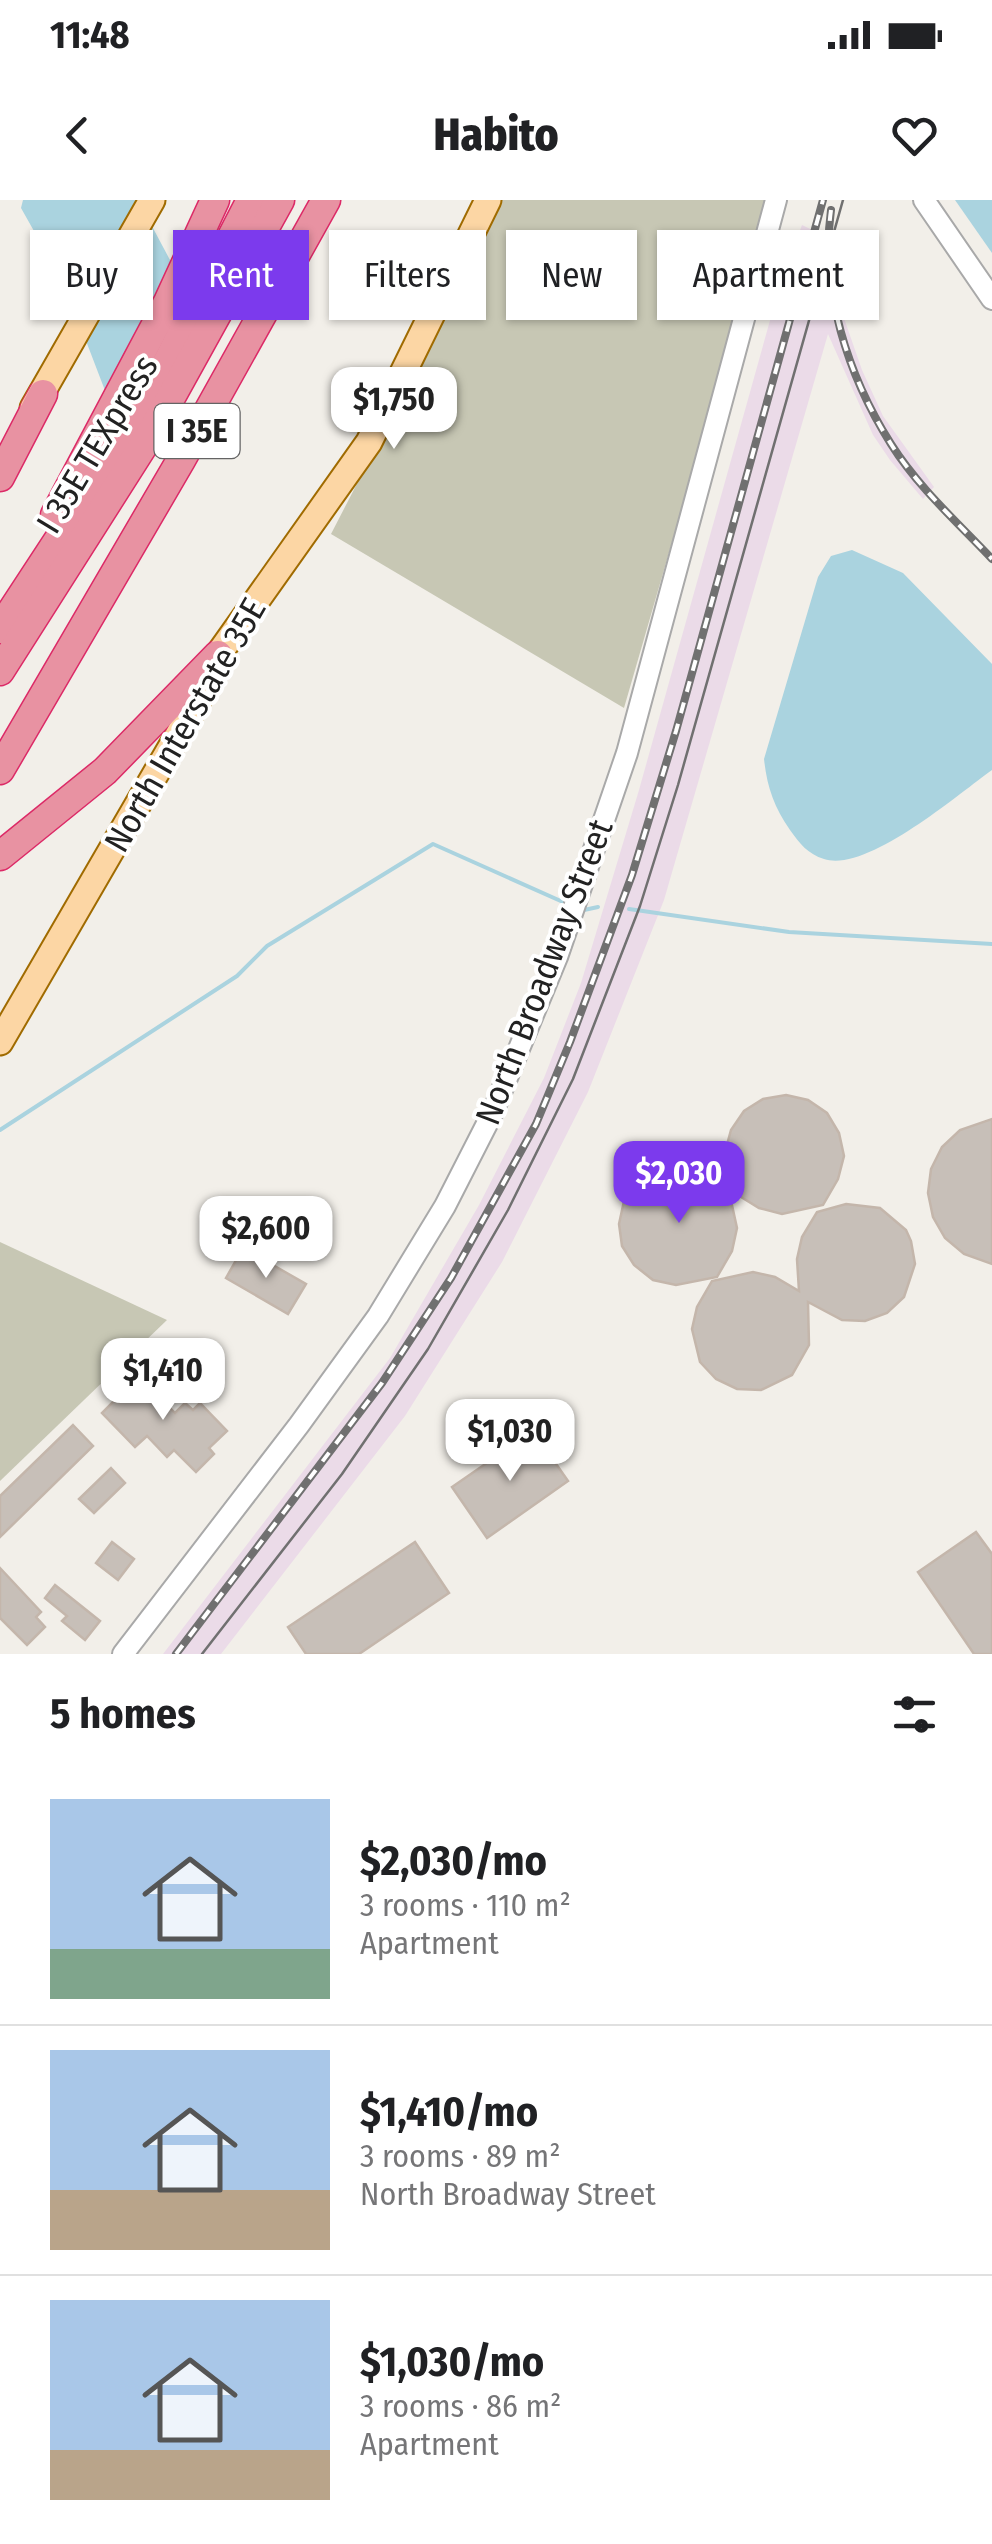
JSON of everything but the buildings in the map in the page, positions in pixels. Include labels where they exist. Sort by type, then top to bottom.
[{"type":"highway","points":[[0,627],[168,302],[215,200]]},
{"type":"highway","name":"I 35E","points":[[0,627],[139,417],[251,200]]},
{"type":"highway","name":"I 35E TEXpress","points":[[0,671],[150,435],[280,200]]},
{"type":"highway","name":"I 35E","points":[[0,770],[181,460],[326,200]]},
{"type":"highway","points":[[0,477],[43,394]]},
{"type":"highway","points":[[0,856],[105,770],[218,655]]},
{"type":"main road","points":[[0,456],[43,394],[152,200]]},
{"type":"main road","name":"North Interstate 35E","points":[[0,1042],[199,699],[218,655],[368,442],[488,200]]},
{"type":"street","name":"North Broadway Street","points":[[122,1654],[378,1316],[445,1206],[492,1114],[557,956],[626,753],[776,200]]},
{"type":"street","points":[[924,200],[992,299]]},
{"type":"shaded area","points":[[496,200],[771,200],[762,230],[657,230],[657,320],[736,320],[624,708],[331,534],[439,320],[486,320],[486,230],[482,230]]},
{"type":"shaded area","points":[[770,320],[845,320],[883,416],[934,487],[923,499],[890,460],[873,435],[828,334],[664,900],[588,1092],[502,1262],[405,1416],[221,1654],[163,1654],[390,1358],[479,1205],[544,1078],[581,983]]},
{"type":"shaded area","points":[[0,1242],[167,1320],[0,1481]]},
{"type":"water","points":[[23,200],[138,200],[173,266],[173,320],[197,322],[123,420],[109,401],[78,320],[153,320],[153,230],[33,230],[21,208]]},
{"type":"water","points":[[955,200],[992,200],[992,253]]},
{"type":"water","points":[[852,550],[903,573],[992,664],[992,770],[887,844],[842,860],[824,859],[797,840],[784,821],[769,788],[764,759],[818,577],[831,556]]},
{"type":"waterway","points":[[0,1130],[237,976],[267,946],[433,844],[563,902]]},
{"type":"waterway","points":[[584,910],[598,907]]},
{"type":"waterway","points":[[629,909],[789,932],[992,944]]},
{"type":"tram line","points":[[202,1654],[342,1474],[428,1349],[508,1210],[573,1079],[640,906],[678,785],[843,200]]},
{"type":"railway","points":[[176,1654],[382,1383],[451,1278],[536,1124],[632,875],[676,731],[823,200]]},
{"type":"railway","points":[[831,210],[830,271],[834,301],[862,390],[913,475],[992,559]]}]
